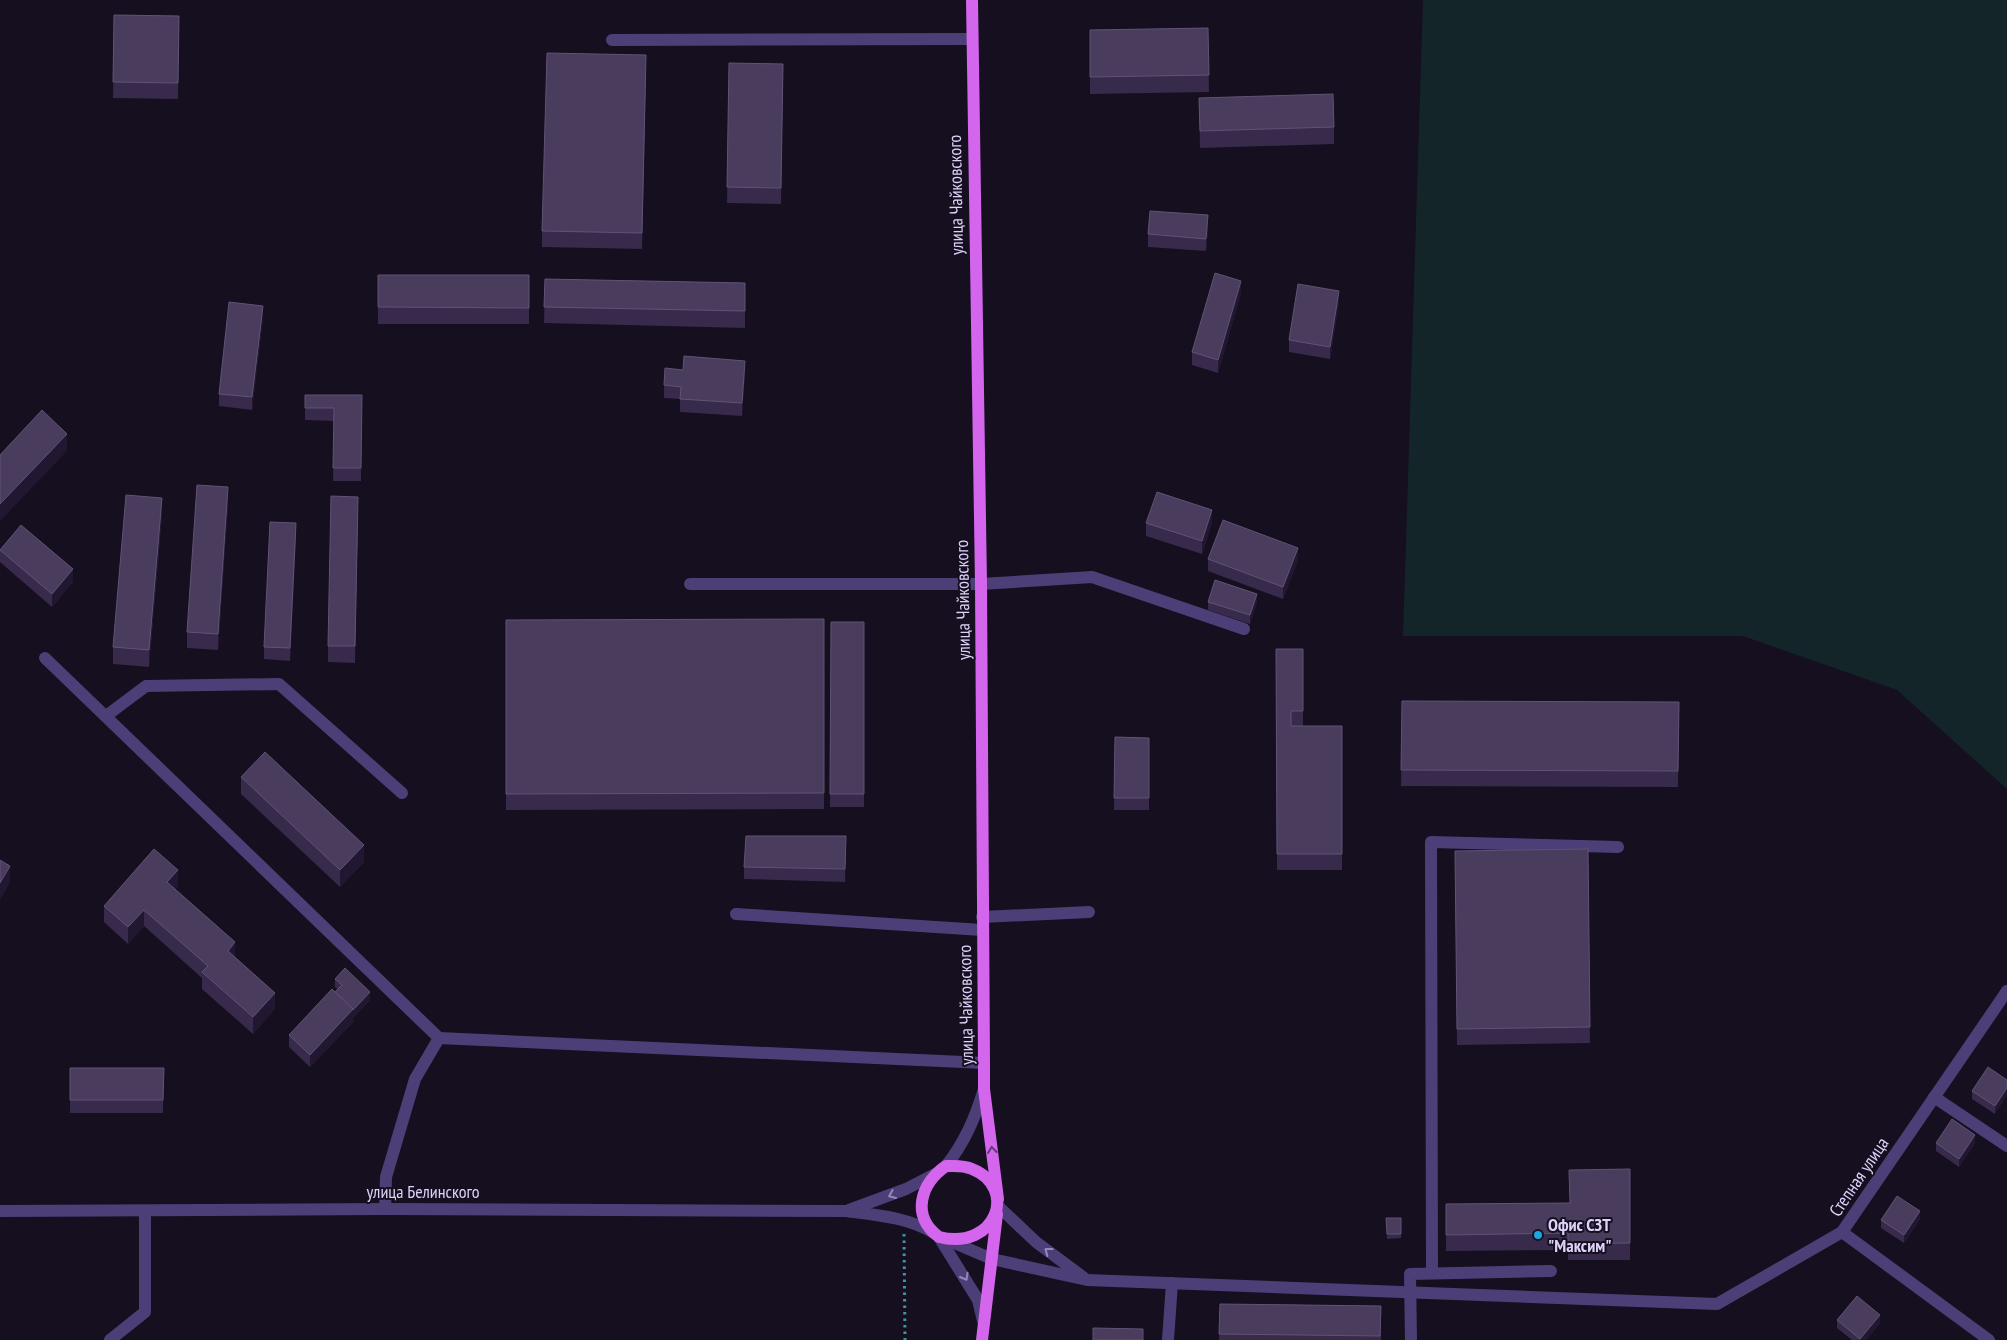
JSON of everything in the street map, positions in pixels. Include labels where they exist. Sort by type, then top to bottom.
[{"type":"main road","name":"улица Чайковского","points":[[972,0],[971,39],[981,584],[984,1089],[998,1202],[982,1340]]},
{"type":"main road","points":[[946,1166],[972,1168],[982,1174],[998,1202],[985,1229],[975,1236],[964,1240],[937,1235],[924,1217],[923,1193],[935,1174],[946,1166]]},
{"type":"street","points":[[612,40],[971,39]]},
{"type":"street","points":[[690,584],[981,584],[1092,577],[1244,629]]},
{"type":"street","points":[[45,658],[439,1038],[984,1062]]},
{"type":"street","points":[[106,716],[146,686],[279,684],[402,793]]},
{"type":"street","points":[[1432,1273],[1431,842],[1618,847]]},
{"type":"street","points":[[982,917],[1089,912]]},
{"type":"street","points":[[736,914],[982,930]]},
{"type":"street","name":"Степная улица","points":[[1989,1340],[1842,1232],[2007,991]]},
{"type":"street","points":[[385,1209],[386,1177],[415,1079],[439,1038]]},
{"type":"street","points":[[946,1166],[961,1147],[976,1115],[984,1089]]},
{"type":"street","points":[[1934,1097],[2007,1146]]},
{"type":"street","points":[[846,1211],[898,1192],[935,1174]]},
{"type":"street","points":[[998,1202],[1036,1242],[1087,1280]]},
{"type":"street","name":"улица Белинского","points":[[0,1212],[385,1209],[846,1211]]},
{"type":"street","points":[[110,1340],[145,1312],[145,1211]]},
{"type":"street","points":[[846,1211],[904,1220],[923,1226],[937,1235],[992,1259],[1087,1280],[1717,1304],[1842,1232]]},
{"type":"street","points":[[937,1235],[978,1300],[983,1320]]},
{"type":"street","points":[[1411,1340],[1410,1274],[1551,1271]]},
{"type":"street","points":[[1168,1340],[1172,1283]]},
{"type":"path","points":[[904,1220],[905,1340]]},
{"type":"shaded area","points":[[1423,0],[2007,0],[2007,789],[1897,690],[1743,636],[1403,636]]},
{"type":"building","points":[[114,15],[179,16],[178,83],[113,82]]},
{"type":"building","points":[[1208,28],[1209,75],[1090,77],[1090,30]]},
{"type":"building","points":[[547,53],[646,55],[642,233],[542,231]]},
{"type":"building","points":[[729,63],[783,64],[781,188],[727,187]]},
{"type":"building","points":[[1333,94],[1334,127],[1200,131],[1199,98]]},
{"type":"building","points":[[1150,211],[1208,215],[1206,239],[1148,234]]},
{"type":"building","points":[[1215,273],[1241,281],[1218,360],[1192,352]]},
{"type":"building","points":[[378,275],[529,275],[529,308],[378,307]]},
{"type":"building","points":[[545,279],[745,283],[745,311],[544,307]]},
{"type":"building","points":[[1298,284],[1339,291],[1330,347],[1289,340]]},
{"type":"building","points":[[229,302],[263,306],[252,397],[219,394]]},
{"type":"building","points":[[684,356],[745,361],[742,403],[680,399],[681,387],[664,385],[665,368],[683,370]]},
{"type":"building","points":[[305,395],[362,395],[361,468],[333,468],[334,408],[305,408]]},
{"type":"building","points":[[42,410],[67,434],[0,504],[0,455]]},
{"type":"building","points":[[197,485],[228,487],[218,634],[187,632]]},
{"type":"building","points":[[1157,492],[1212,510],[1202,541],[1146,523]]},
{"type":"building","points":[[126,495],[162,498],[149,650],[113,647]]},
{"type":"building","points":[[331,496],[358,497],[355,646],[328,646]]},
{"type":"building","points":[[1223,520],[1298,548],[1283,587],[1208,559]]},
{"type":"building","points":[[270,522],[296,523],[290,648],[264,647]]},
{"type":"building","points":[[21,525],[73,569],[52,594],[0,550]]},
{"type":"building","points":[[1215,580],[1257,594],[1250,615],[1208,602]]},
{"type":"building","points":[[824,619],[824,793],[506,794],[506,620]]},
{"type":"building","points":[[831,622],[864,622],[864,794],[830,794]]},
{"type":"building","points":[[1276,649],[1303,649],[1303,711],[1291,711],[1291,726],[1342,726],[1342,854],[1277,854]]},
{"type":"building","points":[[1402,701],[1679,702],[1678,771],[1401,770]]},
{"type":"building","points":[[1115,737],[1149,738],[1149,798],[1114,798]]},
{"type":"building","points":[[265,752],[364,845],[340,870],[241,777]]},
{"type":"building","points":[[746,836],[846,836],[845,869],[744,867]]},
{"type":"building","points":[[154,849],[178,870],[167,882],[235,942],[228,951],[275,993],[253,1017],[202,972],[208,966],[144,910],[128,927],[104,906]]},
{"type":"building","points":[[1588,849],[1590,1027],[1457,1029],[1455,851]]},
{"type":"building","points":[[0,860],[10,866],[0,883]]},
{"type":"building","points":[[345,968],[370,992],[353,1010],[335,992],[342,985],[335,979]]},
{"type":"building","points":[[332,989],[353,1009],[310,1055],[289,1035]]},
{"type":"building","points":[[1988,1067],[2007,1080],[2007,1088],[1995,1106],[1972,1091]]},
{"type":"building","points":[[70,1068],[164,1068],[163,1100],[70,1100]]},
{"type":"building","points":[[1952,1119],[1975,1135],[1959,1159],[1936,1143]]},
{"type":"building","name":"Офис СЗТ \"Максим\"","points":[[1630,1169],[1630,1243],[1568,1244],[1568,1233],[1446,1235],[1446,1204],[1570,1203],[1569,1170]]},
{"type":"building","points":[[1897,1196],[1920,1211],[1904,1235],[1881,1220]]},
{"type":"building","points":[[1386,1218],[1401,1218],[1401,1234],[1387,1234]]},
{"type":"building","points":[[1857,1296],[1880,1315],[1860,1339],[1837,1320]]},
{"type":"building","points":[[1220,1304],[1381,1306],[1380,1336],[1219,1334]]},
{"type":"building","points":[[1093,1328],[1143,1329],[1143,1340],[1093,1340]]},
{"type":"place","name":"Офис СЗТ \"Максим\"","points":[[1538,1235]]}]
